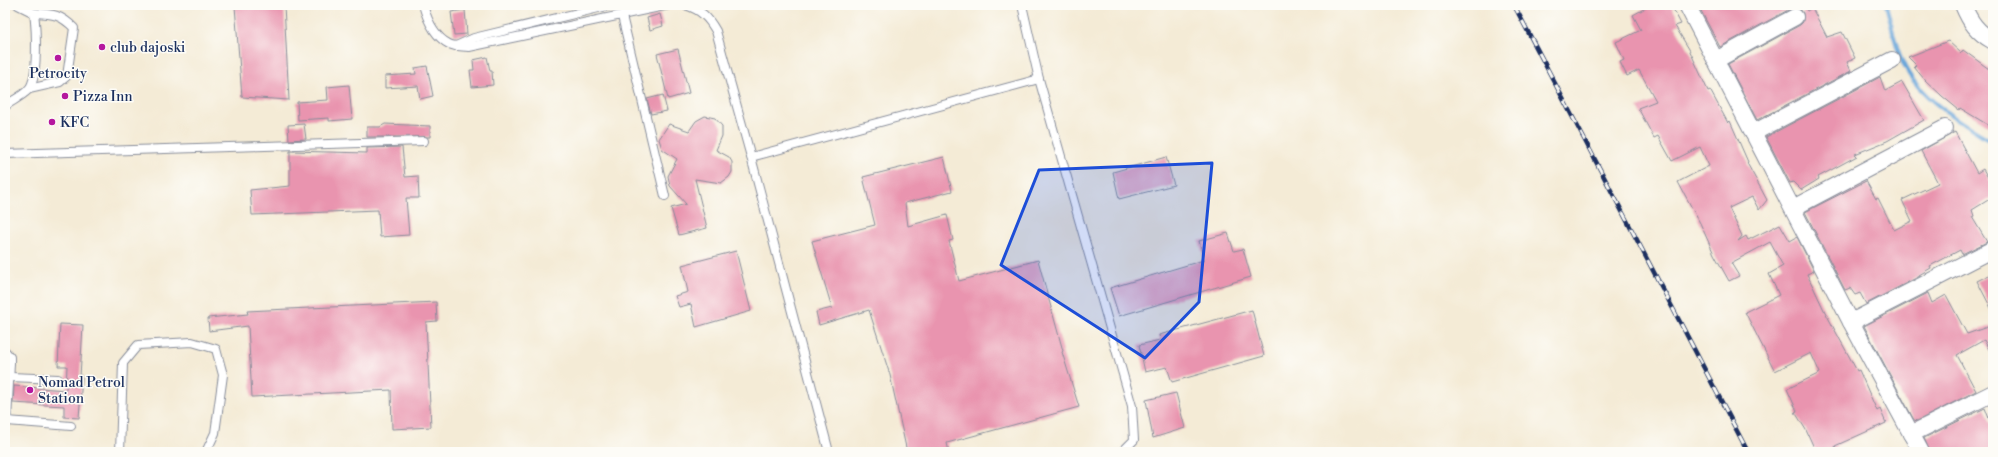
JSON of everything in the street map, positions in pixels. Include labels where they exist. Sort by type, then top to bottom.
[{"type":"street","points":[[1687,5],[1851,322],[1921,452]]},
{"type":"street","points":[[1964,5],[1971,23],[1981,34],[1993,41]]},
{"type":"street","points":[[1716,60],[1795,17]]},
{"type":"street","points":[[1754,133],[1892,60]]},
{"type":"street","points":[[1792,208],[1945,128]]},
{"type":"street","points":[[1851,322],[1993,249]]},
{"type":"street","points":[[1911,434],[1993,394]]},
{"type":"lane","points":[[5,106],[29,89],[60,82],[67,76],[74,28],[57,14],[34,13],[28,8],[18,5]]},
{"type":"lane","points":[[423,5],[426,15],[438,36],[450,45],[468,47],[669,5]]},
{"type":"lane","points":[[456,46],[474,38],[611,5]]},
{"type":"lane","points":[[685,5],[697,9],[709,19],[716,31],[829,452]]},
{"type":"lane","points":[[1022,5],[1039,79],[1132,406],[1134,440],[1122,452]]},
{"type":"lane","points":[[29,89],[34,68],[36,32],[34,13]]},
{"type":"lane","points":[[622,16],[665,196]]},
{"type":"lane","points":[[751,157],[1039,79]]},
{"type":"lane","points":[[5,154],[424,141]]},
{"type":"lane","points":[[120,452],[123,363],[138,344],[192,342],[216,350],[223,375],[215,434],[206,452]]},
{"type":"lane","points":[[5,351],[10,357],[10,377],[6,423],[71,426]]},
{"type":"lane","points":[[10,377],[58,379]]},
{"type":"highlighted area","points":[[1212,163],[1199,302],[1145,358],[1001,265],[1039,170]]},
{"type":"building","points":[[284,5],[289,100],[242,97],[235,6]]},
{"type":"building","points":[[1651,5],[1671,5],[1681,24],[1675,26],[1689,49],[1708,91],[1710,90],[1728,123],[1730,121],[1748,162],[1747,163],[1767,200],[1759,210],[1752,197],[1729,208],[1742,236],[1738,241],[1746,236],[1748,240],[1780,224],[1790,241],[1797,237],[1814,271],[1807,274],[1824,310],[1857,371],[1859,370],[1877,411],[1880,409],[1886,423],[1835,446],[1838,452],[1816,452],[1806,430],[1795,412],[1797,411],[1787,389],[1820,373],[1811,353],[1775,371],[1745,312],[1779,295],[1769,274],[1783,266],[1770,242],[1731,263],[1739,276],[1729,281],[1678,182],[1709,166],[1700,147],[1672,161],[1658,136],[1654,138],[1638,108],[1656,101],[1639,70],[1627,76],[1620,62],[1624,60],[1616,42],[1641,30],[1633,15]]},
{"type":"building","points":[[1698,5],[1804,5],[1807,11],[1812,8],[1827,37],[1842,32],[1855,58],[1847,62],[1851,71],[1757,120],[1728,64],[1800,25],[1803,22],[1803,13],[1800,9],[1790,9],[1720,47]]},
{"type":"building","points":[[465,10],[467,34],[454,35],[451,12]]},
{"type":"building","points":[[660,14],[663,26],[650,30],[647,18]]},
{"type":"building","points":[[1948,41],[1961,53],[1963,50],[1993,72],[1993,128],[1960,108],[1959,110],[1942,96],[1925,80],[1914,67],[1916,65],[1908,57]]},
{"type":"building","points":[[678,49],[689,93],[668,99],[657,54]]},
{"type":"building","points":[[487,57],[490,71],[492,71],[493,85],[472,87],[470,70],[474,70],[473,60]]},
{"type":"building","points":[[427,66],[433,96],[420,99],[418,86],[385,88],[385,76],[416,74],[415,68]]},
{"type":"building","points":[[1880,77],[1885,91],[1902,82],[1924,120],[1887,141],[1855,154],[1857,156],[1818,177],[1819,179],[1801,190],[1793,182],[1790,183],[1766,137]]},
{"type":"building","points":[[349,85],[352,119],[329,121],[329,118],[298,120],[297,102],[328,100],[327,87]]},
{"type":"building","points":[[663,95],[667,111],[651,114],[647,99]]},
{"type":"building","points":[[705,116],[715,118],[722,126],[722,136],[716,150],[729,157],[732,162],[732,172],[729,177],[721,183],[695,179],[707,228],[679,235],[671,208],[686,204],[670,186],[668,176],[677,159],[662,149],[659,139],[669,124],[689,131],[696,121]]},
{"type":"building","points":[[304,124],[306,139],[289,140],[288,125]]},
{"type":"building","points":[[385,124],[430,126],[430,137],[367,137],[367,127],[380,127]]},
{"type":"building","points":[[1955,132],[1977,173],[1983,169],[1993,186],[1993,197],[1972,210],[1974,216],[1972,217],[1987,242],[1962,254],[1960,250],[1930,266],[1931,268],[1919,275],[1920,276],[1866,304],[1860,293],[1855,295],[1850,288],[1845,290],[1805,212],[1866,181],[1876,199],[1878,198],[1894,230],[1912,221],[1902,200],[1938,183],[1921,151]]},
{"type":"building","points":[[402,147],[405,177],[418,176],[419,198],[406,198],[409,235],[380,237],[378,210],[252,215],[250,190],[290,186],[290,151],[367,153],[367,148]]},
{"type":"building","points":[[944,157],[952,191],[905,203],[908,226],[947,215],[953,240],[949,241],[959,281],[1038,260],[1063,351],[1062,352],[1079,407],[947,443],[949,452],[907,452],[890,375],[869,310],[819,325],[816,312],[832,308],[812,241],[875,225],[863,177]]},
{"type":"building","points":[[1166,157],[1174,185],[1119,199],[1113,172]]},
{"type":"building","points":[[1228,233],[1234,251],[1243,249],[1251,277],[1119,316],[1110,288],[1204,260],[1199,241]]},
{"type":"building","points":[[736,251],[751,311],[696,327],[691,304],[679,307],[675,296],[688,292],[682,265]]},
{"type":"building","points":[[1993,273],[1993,312],[1977,281]]},
{"type":"building","points":[[1928,293],[1932,303],[1946,295],[1967,334],[1993,325],[1993,357],[1984,340],[1957,355],[1976,391],[1917,421],[1914,420],[1864,326]]},
{"type":"building","points":[[436,302],[437,321],[426,322],[431,427],[392,429],[391,390],[252,397],[248,326],[209,331],[208,318],[248,314],[247,311]]},
{"type":"building","points":[[1252,310],[1264,356],[1172,382],[1167,367],[1145,372],[1139,345],[1160,340],[1159,335]]},
{"type":"building","points":[[60,324],[83,325],[80,377],[82,377],[79,418],[64,417],[64,406],[13,403],[14,386],[66,390],[67,366],[58,366]]},
{"type":"building","points":[[1176,393],[1185,428],[1153,438],[1146,400]]},
{"type":"building","points":[[1985,408],[1993,429],[1993,452],[1930,452],[1924,438]]},
{"type":"waterway","points":[[1886,5],[1899,54],[1913,80],[1940,107],[1993,142]]},
{"type":"railway","points":[[1514,5],[1748,452]]},
{"type":"place","name":"club dajoski","points":[[102,47]]},
{"type":"place","name":"Petrocity","points":[[58,58]]},
{"type":"place","name":"Pizza Inn","points":[[65,96]]},
{"type":"place","name":"KFC","points":[[52,122]]},
{"type":"place","name":"Nomad Petrol Station","points":[[30,390]]}]
